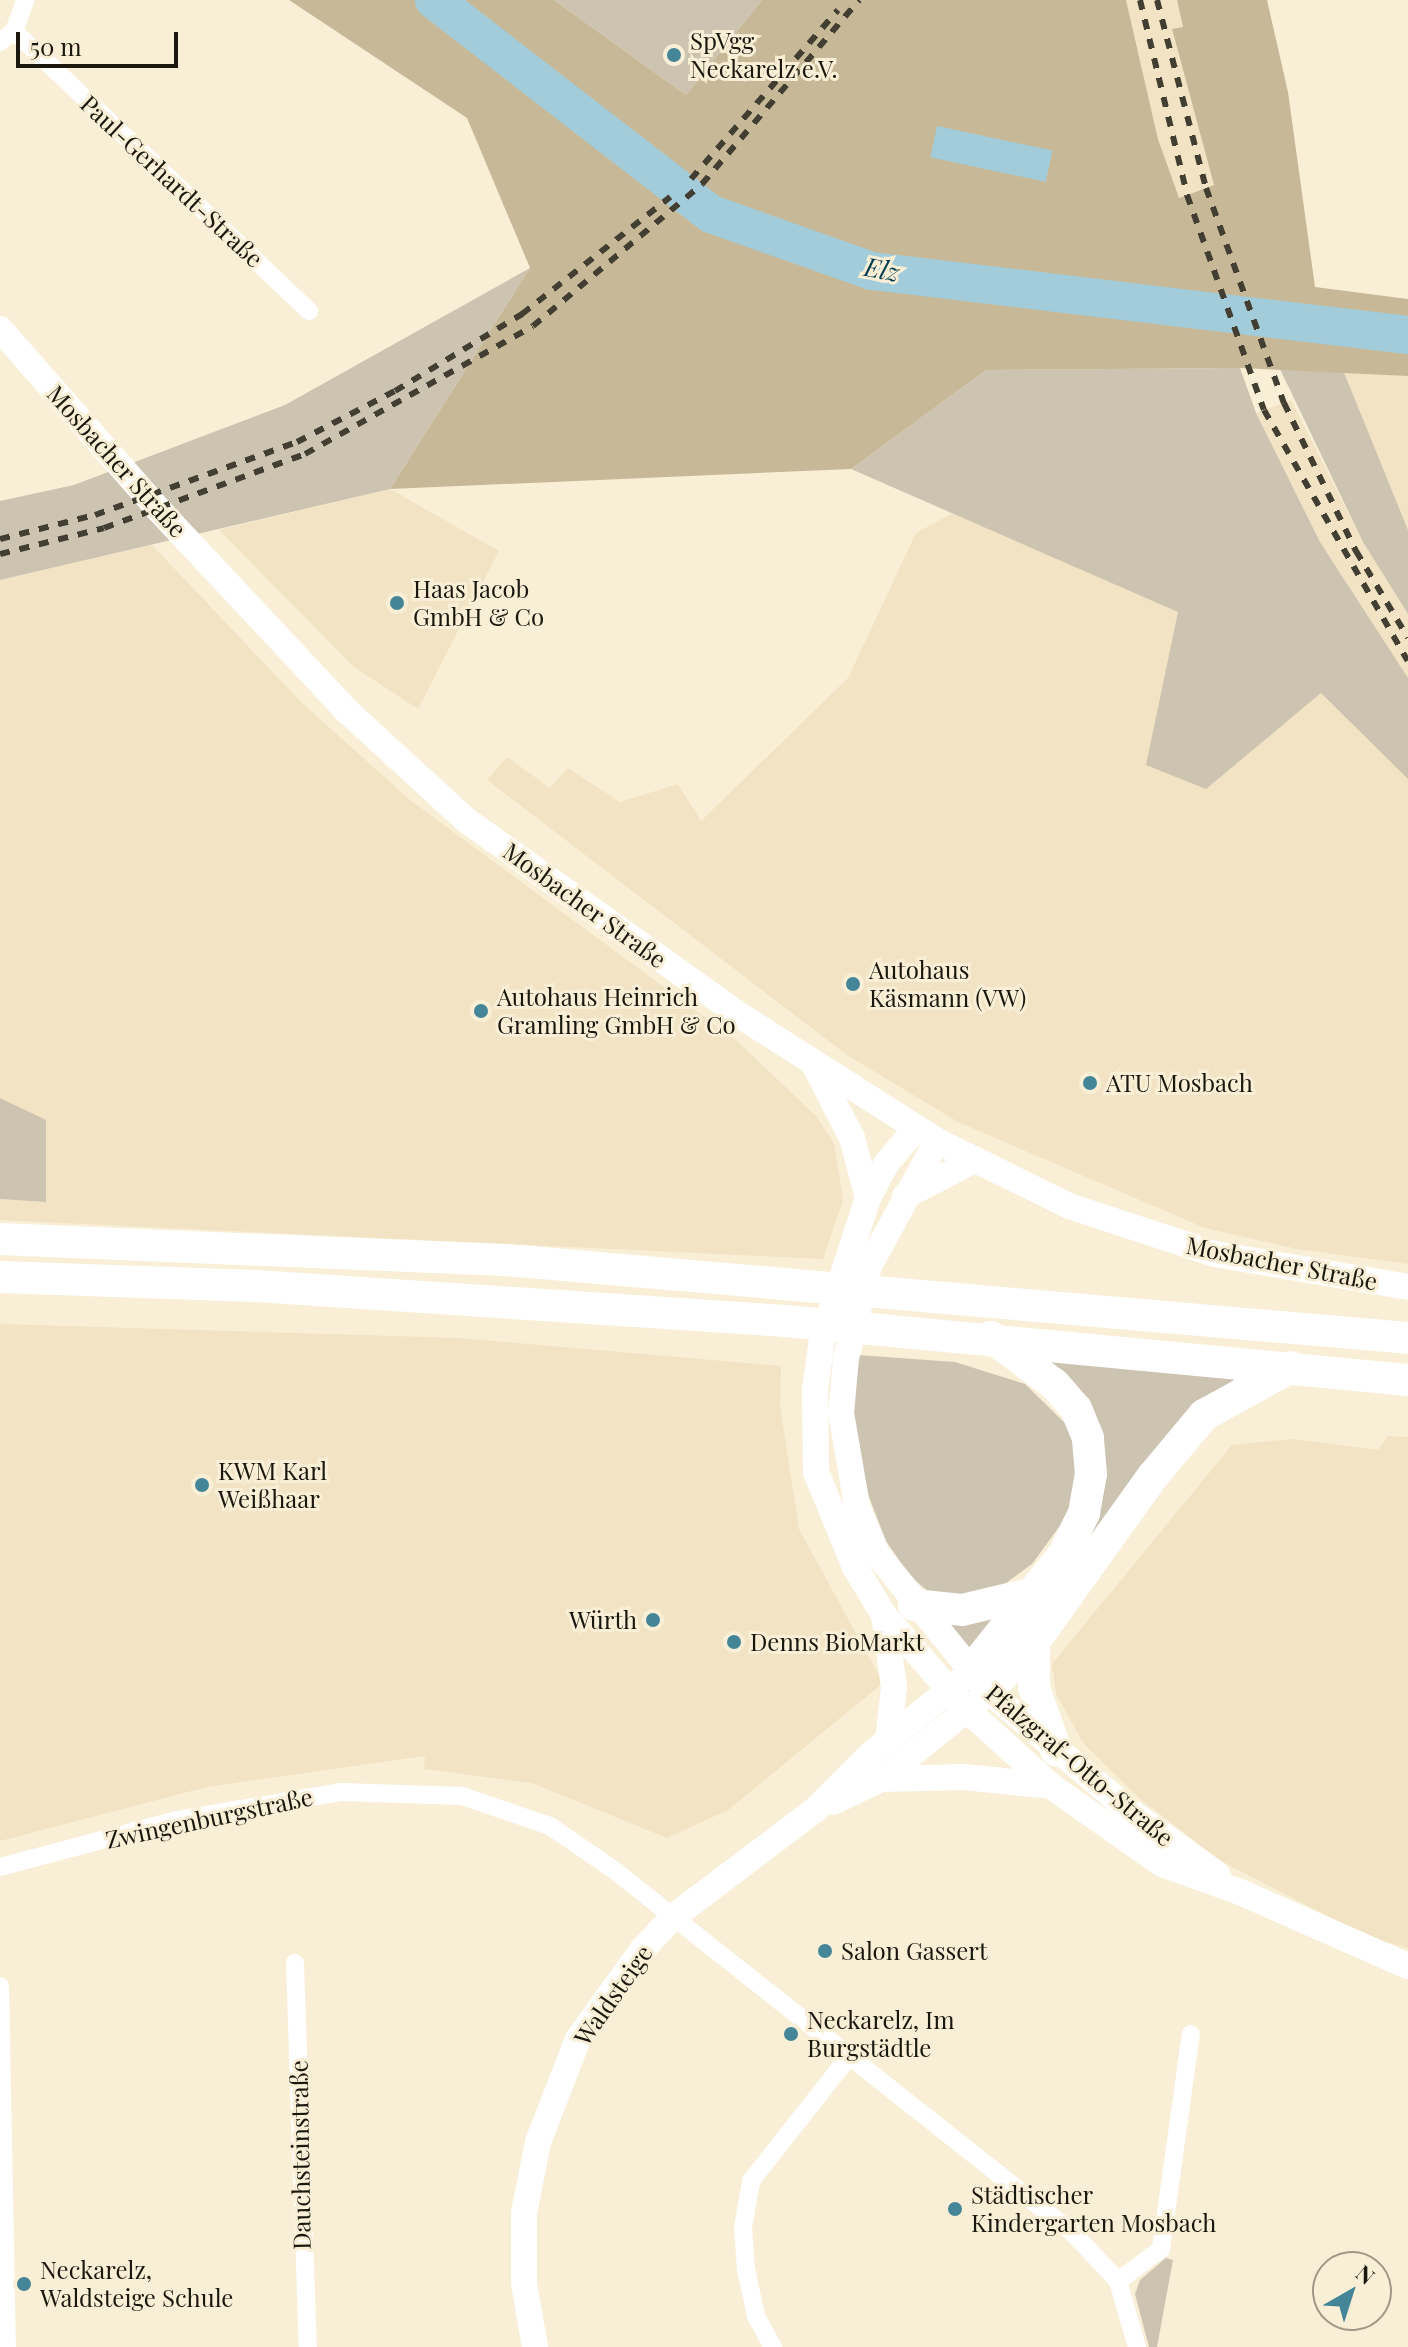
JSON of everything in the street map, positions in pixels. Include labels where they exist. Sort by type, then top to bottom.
[{"type":"highway","points":[[0,1239],[506,1260],[1408,1338]]},
{"type":"highway","points":[[0,1277],[271,1287],[786,1321],[991,1337],[1408,1380]]},
{"type":"highway","points":[[969,1691],[1038,1592],[1084,1513],[1091,1474],[1088,1438],[1076,1409],[1054,1384],[991,1337]]},
{"type":"highway","points":[[969,1691],[1034,1642],[1153,1476],[1204,1415],[1238,1392],[1294,1366]]},
{"type":"highway","points":[[914,1605],[962,1610],[1038,1592]]},
{"type":"highway","points":[[1034,1642],[1034,1688],[1056,1750]]},
{"type":"street","points":[[7,37],[25,0]]},
{"type":"street","name":"Paul-Gerhardt-Straße","points":[[7,37],[309,311]]},
{"type":"street","name":"Mosbacher Straße","points":[[0,329],[158,509],[347,711],[466,820],[815,1066],[973,1161],[1069,1206],[1215,1254],[1408,1287]]},
{"type":"street","points":[[815,1066],[852,1138],[868,1198]]},
{"type":"street","name":"Pfalzgraf-Otto-Straße","points":[[926,1135],[902,1198],[869,1266],[846,1358],[841,1413],[857,1506],[877,1554],[969,1691],[1056,1750],[1240,1892]]},
{"type":"street","name":"Pfalzgraf-Otto-Straße","points":[[926,1135],[886,1164],[868,1198],[822,1339],[813,1422],[816,1472],[831,1518],[884,1615],[969,1691],[1051,1786],[1162,1864],[1240,1892],[1408,1966]]},
{"type":"street","points":[[902,1198],[973,1161]]},
{"type":"street","points":[[884,1615],[894,1687],[888,1740]]},
{"type":"street","name":"Waldsteige","points":[[535,2347],[522,2249],[538,2142],[578,2039],[643,1949],[673,1917],[815,1810],[888,1740],[969,1691]]},
{"type":"street","name":"Waldsteige","points":[[815,1810],[881,1779],[969,1691]]},
{"type":"street","points":[[881,1779],[964,1777],[1051,1786]]},
{"type":"street","name":"Zwingenburgstraße","points":[[0,1867],[246,1805],[326,1793],[398,1791],[462,1796],[550,1826],[673,1917],[847,2059],[1073,2233],[1118,2281]]},
{"type":"street","name":"Dauchsteinstraße","points":[[295,1963],[308,2347]]},
{"type":"street","points":[[0,1986],[7,2347]]},
{"type":"street","points":[[1137,2347],[1118,2281],[1161,2249],[1191,2034]]},
{"type":"street","points":[[773,2347],[756,2316],[746,2269],[743,2228],[751,2181],[847,2059]]},
{"type":"shaded area","points":[[289,0],[554,0],[686,95],[762,0],[1126,0],[1158,139],[1179,198],[1214,185],[1172,29],[1183,27],[1177,0],[1267,0],[1288,92],[1315,287],[1408,299],[1408,376],[1240,368],[986,370],[851,469],[390,489],[530,268],[467,118]]},
{"type":"shaded area","name":"SpVgg Neckarelz e.V.","points":[[554,0],[762,0],[686,95]]},
{"type":"shaded area","points":[[1126,0],[1177,0],[1183,28],[1172,30],[1214,185],[1178,198],[1158,139]]},
{"type":"shaded area","points":[[530,268],[390,489],[0,580],[0,501],[74,485],[285,405]]},
{"type":"shaded area","points":[[1240,368],[1256,413],[1320,542],[1408,678],[1408,779],[1321,693],[1206,789],[1146,765],[1178,612],[851,469],[986,370]]},
{"type":"shaded area","points":[[1280,369],[1343,370],[1408,530],[1408,614],[1363,542]]},
{"type":"shaded area","points":[[1343,370],[1408,376],[1408,530]]},
{"type":"shaded area","points":[[1291,400],[1363,542],[1408,614],[1408,678],[1320,542],[1256,413]]},
{"type":"shaded area","points":[[390,489],[499,551],[418,709],[354,667],[219,530]]},
{"type":"shaded area","points":[[983,497],[1178,612],[1206,789],[1321,692],[1408,779],[1408,1264],[1297,1249],[1205,1228],[958,1122],[847,1055],[487,780],[507,757],[550,788],[568,768],[620,802],[678,784],[701,821],[848,678],[916,533]]},
{"type":"shaded area","points":[[152,545],[302,703],[410,800],[737,1041],[816,1116],[834,1143],[843,1200],[823,1259],[0,1220],[0,1199],[46,1202],[46,1121],[0,1098],[0,580]]},
{"type":"shaded area","points":[[0,1098],[46,1120],[46,1202],[0,1199]]},
{"type":"shaded area","points":[[0,1324],[458,1338],[781,1366],[780,1406],[799,1529],[883,1683],[728,1810],[667,1838],[532,1783],[424,1769],[425,1756],[207,1787],[0,1841]]},
{"type":"shaded area","points":[[858,1355],[955,1362],[1025,1384],[1070,1428],[1080,1471],[1067,1516],[1032,1564],[985,1598],[935,1597],[910,1576],[886,1541],[866,1489],[851,1402]]},
{"type":"shaded area","points":[[1042,1359],[1251,1378],[1017,1641],[1100,1499]]},
{"type":"shaded area","points":[[1388,1436],[1408,1437],[1408,1948],[1368,1937],[1221,1861],[1139,1798],[1084,1744],[1056,1694],[1052,1664],[1232,1445],[1292,1439],[1378,1450]]},
{"type":"shaded area","points":[[1006,1609],[972,1652],[945,1622]]},
{"type":"shaded area","points":[[1166,2258],[1173,2260],[1157,2347],[1149,2347],[1135,2294],[1140,2280]]},
{"type":"water","points":[[937,126],[1052,151],[1046,182],[930,157]]},
{"type":"waterway","name":"Elz","points":[[434,0],[711,214],[872,271],[1408,335]]},
{"type":"railway","points":[[0,554],[104,528],[305,454],[533,326],[702,184],[859,0]]},
{"type":"railway","points":[[1140,0],[1187,195],[1264,410],[1408,661]]},
{"type":"railway","points":[[1157,0],[1206,188],[1284,403],[1356,551],[1408,638]]},
{"type":"railway","points":[[691,179],[838,10]]},
{"type":"railway","points":[[0,539],[95,515],[297,442],[395,391],[522,314],[670,197]]},
{"type":"place","name":"SpVgg Neckarelz e.V.","points":[[674,55]]},
{"type":"place","name":"Haas Jacob GmbH & Co","points":[[397,603]]},
{"type":"place","name":"Autohaus Käsmann (VW)","points":[[853,984]]},
{"type":"place","name":"Autohaus Heinrich Gramling GmbH & Co","points":[[481,1011]]},
{"type":"place","name":"ATU Mosbach","points":[[1090,1083]]},
{"type":"place","name":"KWM Karl Weißhaar","points":[[202,1485]]},
{"type":"place","name":"Würth","points":[[653,1620]]},
{"type":"place","name":"Denns BioMarkt","points":[[734,1642]]},
{"type":"place","name":"Salon Gassert","points":[[825,1951]]},
{"type":"place","name":"Neckarelz, Im Burgstädtle","points":[[791,2034]]},
{"type":"place","name":"Städtischer Kindergarten Mosbach","points":[[955,2209]]},
{"type":"place","name":"Neckarelz, Waldsteige Schule","points":[[24,2284]]}]
